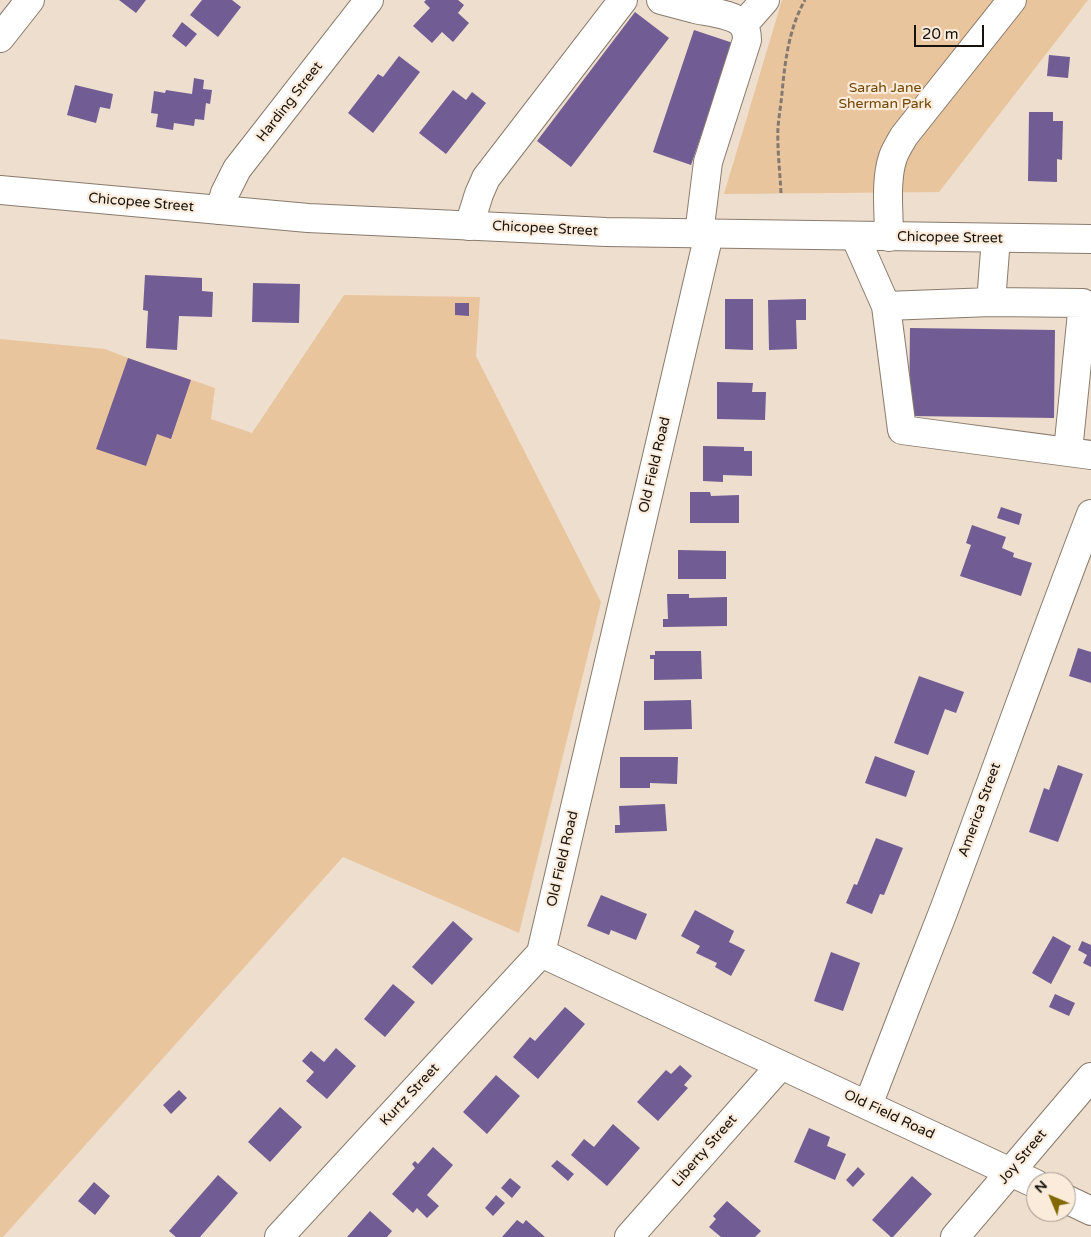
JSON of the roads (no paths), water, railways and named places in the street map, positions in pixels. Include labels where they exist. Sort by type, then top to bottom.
[{"type":"street","points":[[0,38],[30,0]]},
{"type":"street","name":"Harding Street","points":[[220,210],[225,193],[237,169],[369,0]]},
{"type":"street","points":[[469,226],[486,178],[623,0]]},
{"type":"street","points":[[661,0],[699,5],[733,18],[743,25],[765,0]]},
{"type":"street","points":[[889,237],[889,179],[891,163],[896,150],[904,136],[1012,0]]},
{"type":"street","name":"Old Field Road","points":[[743,25],[747,40],[708,162],[704,234],[541,953],[1026,1179]]},
{"type":"street","name":"Chicopee Street","points":[[0,190],[308,218],[469,226],[606,232],[1091,239]]},
{"type":"street","points":[[856,236],[886,306],[902,430],[1079,453],[1084,302],[991,302],[886,306]]},
{"type":"street","points":[[991,302],[996,238]]},
{"type":"street","name":"America Street","points":[[868,1105],[942,915],[1091,514]]},
{"type":"street","name":"Kurtz Street","points":[[279,1237],[541,953]]},
{"type":"street","name":"Liberty Street","points":[[629,1237],[781,1065]]},
{"type":"street","name":"Joy Street","points":[[955,1237],[1091,1077]]},
{"type":"street","points":[[1076,1204],[1091,1211]]},
{"type":"park label","name":"Sarah Jane Sherman Park","points":[[885,96]]}]
